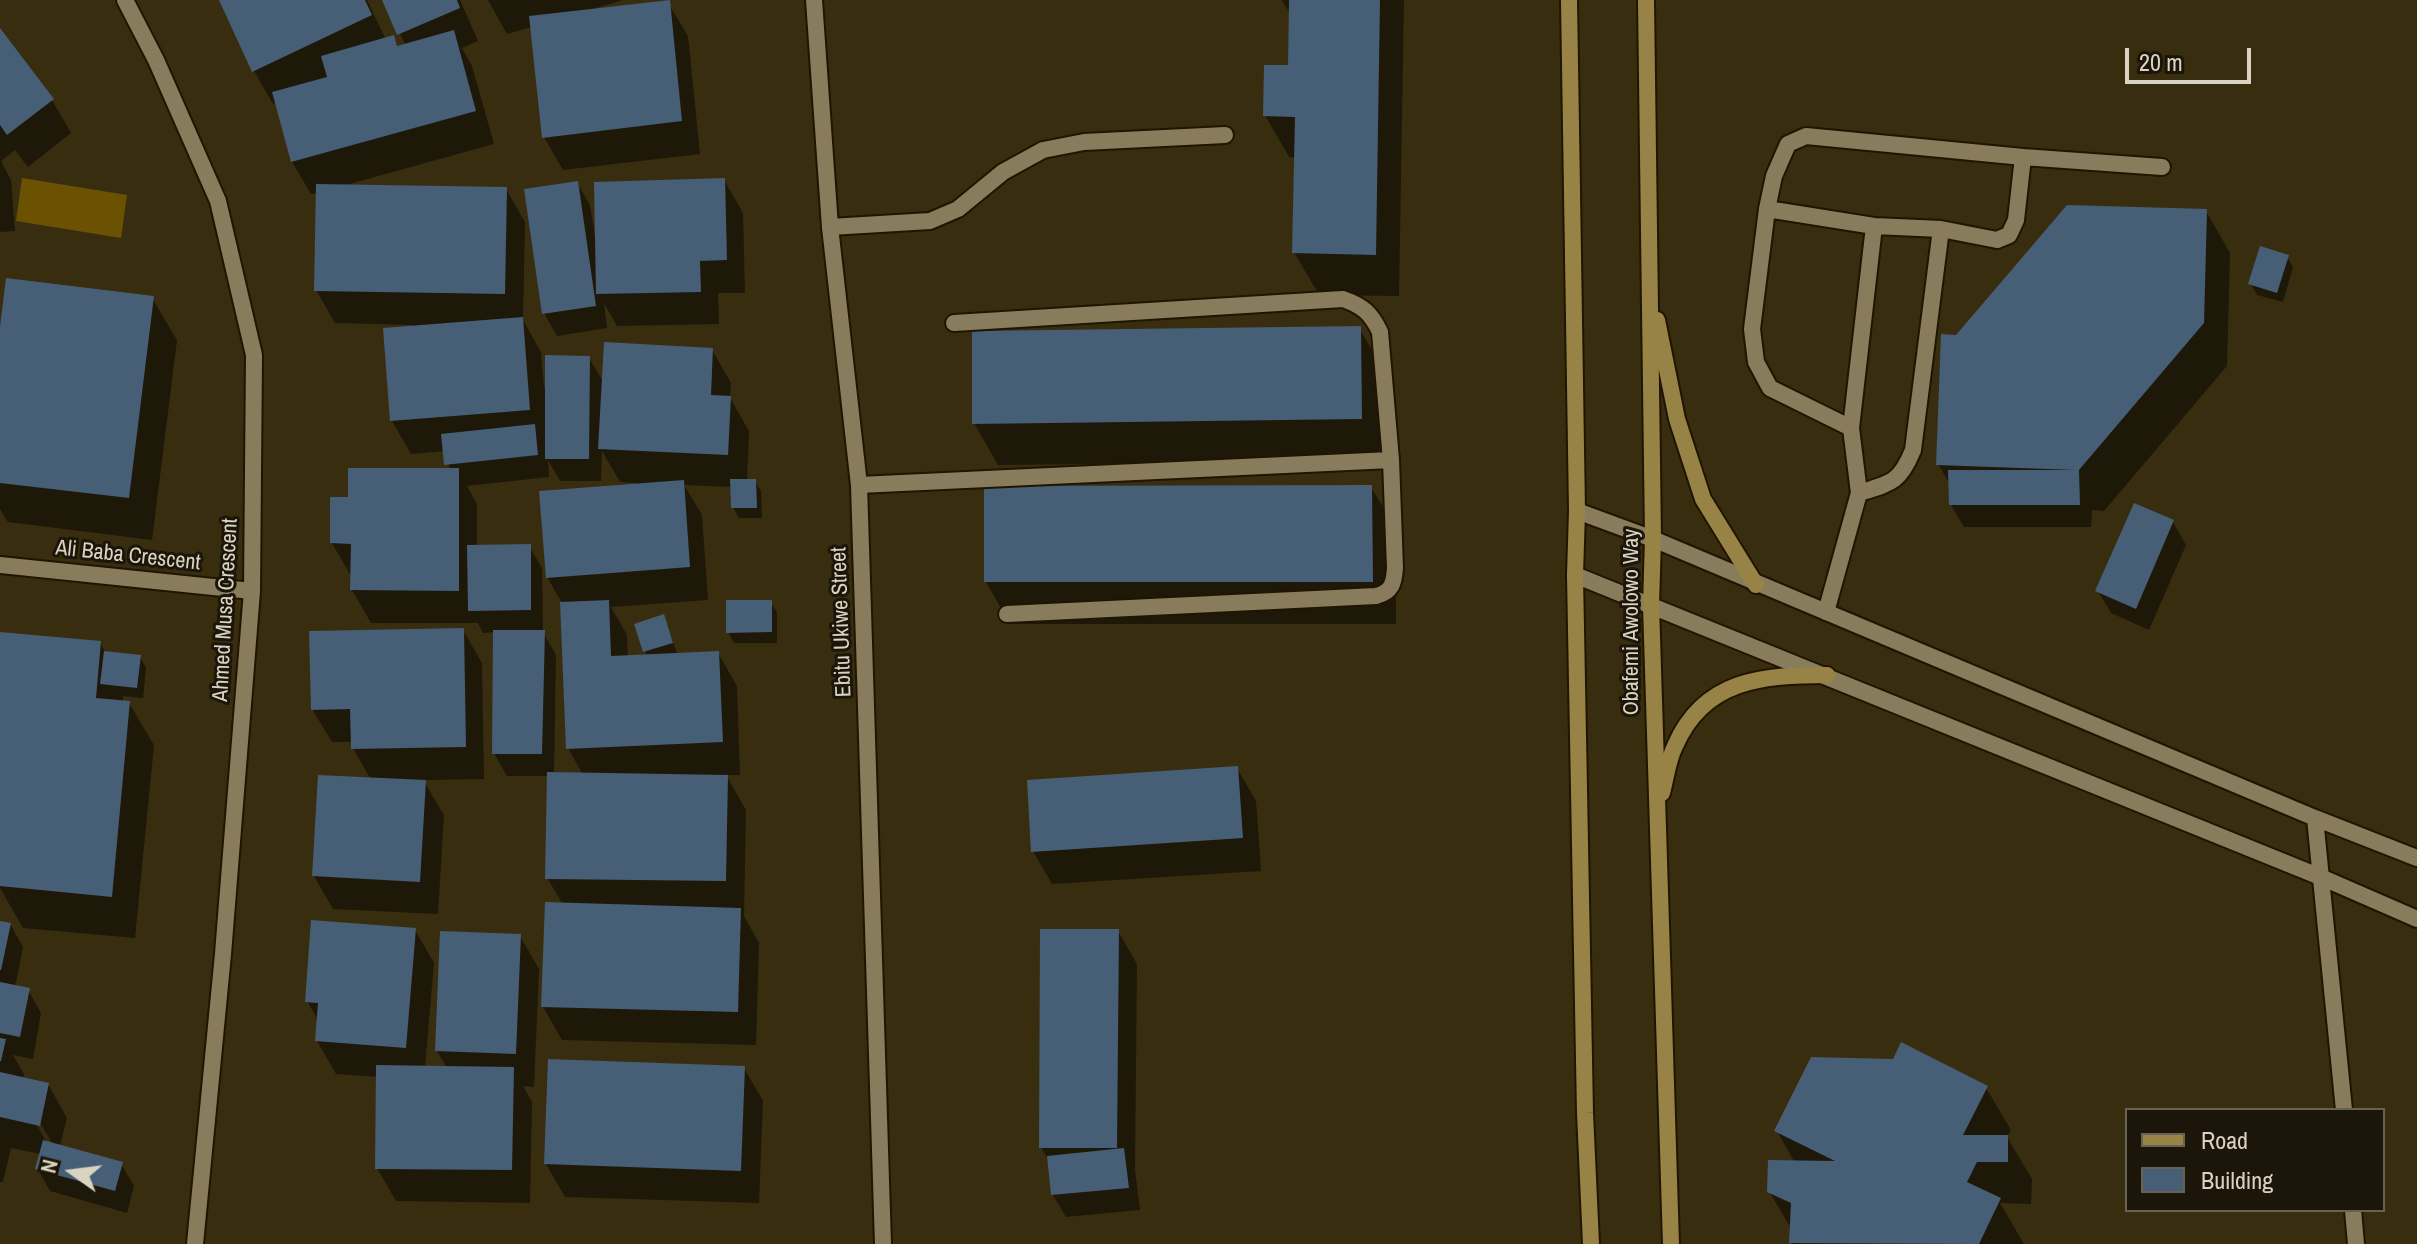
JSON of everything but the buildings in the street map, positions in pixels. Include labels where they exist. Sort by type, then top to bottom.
[{"type":"main road","points":[[1569,0],[1577,511],[1575,575],[1585,1113],[1591,1244]]},
{"type":"main road","name":"Obafemi Awolowo Way","points":[[1646,0],[1653,539],[1651,605],[1671,1244]]},
{"type":"main road","points":[[1648,276],[1677,419],[1703,499],[1756,585]]},
{"type":"main road","points":[[1657,810],[1675,746],[1694,715],[1715,696],[1738,684],[1761,678],[1827,675]]},
{"type":"street","name":"Ahmed Musa Crescent","points":[[125,0],[156,60],[218,201],[254,355],[252,591],[223,954],[195,1244]]},
{"type":"street","name":"Ebitu Ukiwe Street","points":[[814,0],[830,227],[859,485],[883,1244]]},
{"type":"street","points":[[830,227],[930,221],[958,209],[1003,172],[1043,150],[1084,142],[1225,135]]},
{"type":"street","points":[[1851,428],[1770,388],[1756,362],[1752,329],[1767,209],[1780,159],[1788,144],[1806,136],[2162,167]]},
{"type":"street","points":[[1767,209],[1874,226],[1941,229],[1997,240],[2009,235],[2016,220],[2023,157]]},
{"type":"street","points":[[1826,612],[1859,493],[1851,428],[1874,226]]},
{"type":"street","points":[[1859,493],[1887,483],[1903,473],[1913,450],[1941,229]]},
{"type":"street","points":[[954,323],[1343,299],[1360,305],[1373,316],[1380,332],[1391,460],[1395,568],[1394,584],[1385,594],[1007,614]]},
{"type":"street","points":[[859,485],[1391,460]]},
{"type":"street","points":[[1577,511],[1653,539],[1756,585],[2417,858]]},
{"type":"street","name":"Ali Baba Crescent","points":[[0,565],[252,591]]},
{"type":"street","points":[[1575,575],[1827,675],[2417,919]]},
{"type":"street","points":[[2315,818],[2344,1108]]},
{"type":"street","points":[[2353,1212],[2356,1244]]},
{"type":"shaded area","points":[[22,178],[127,195],[121,238],[16,221]]}]
